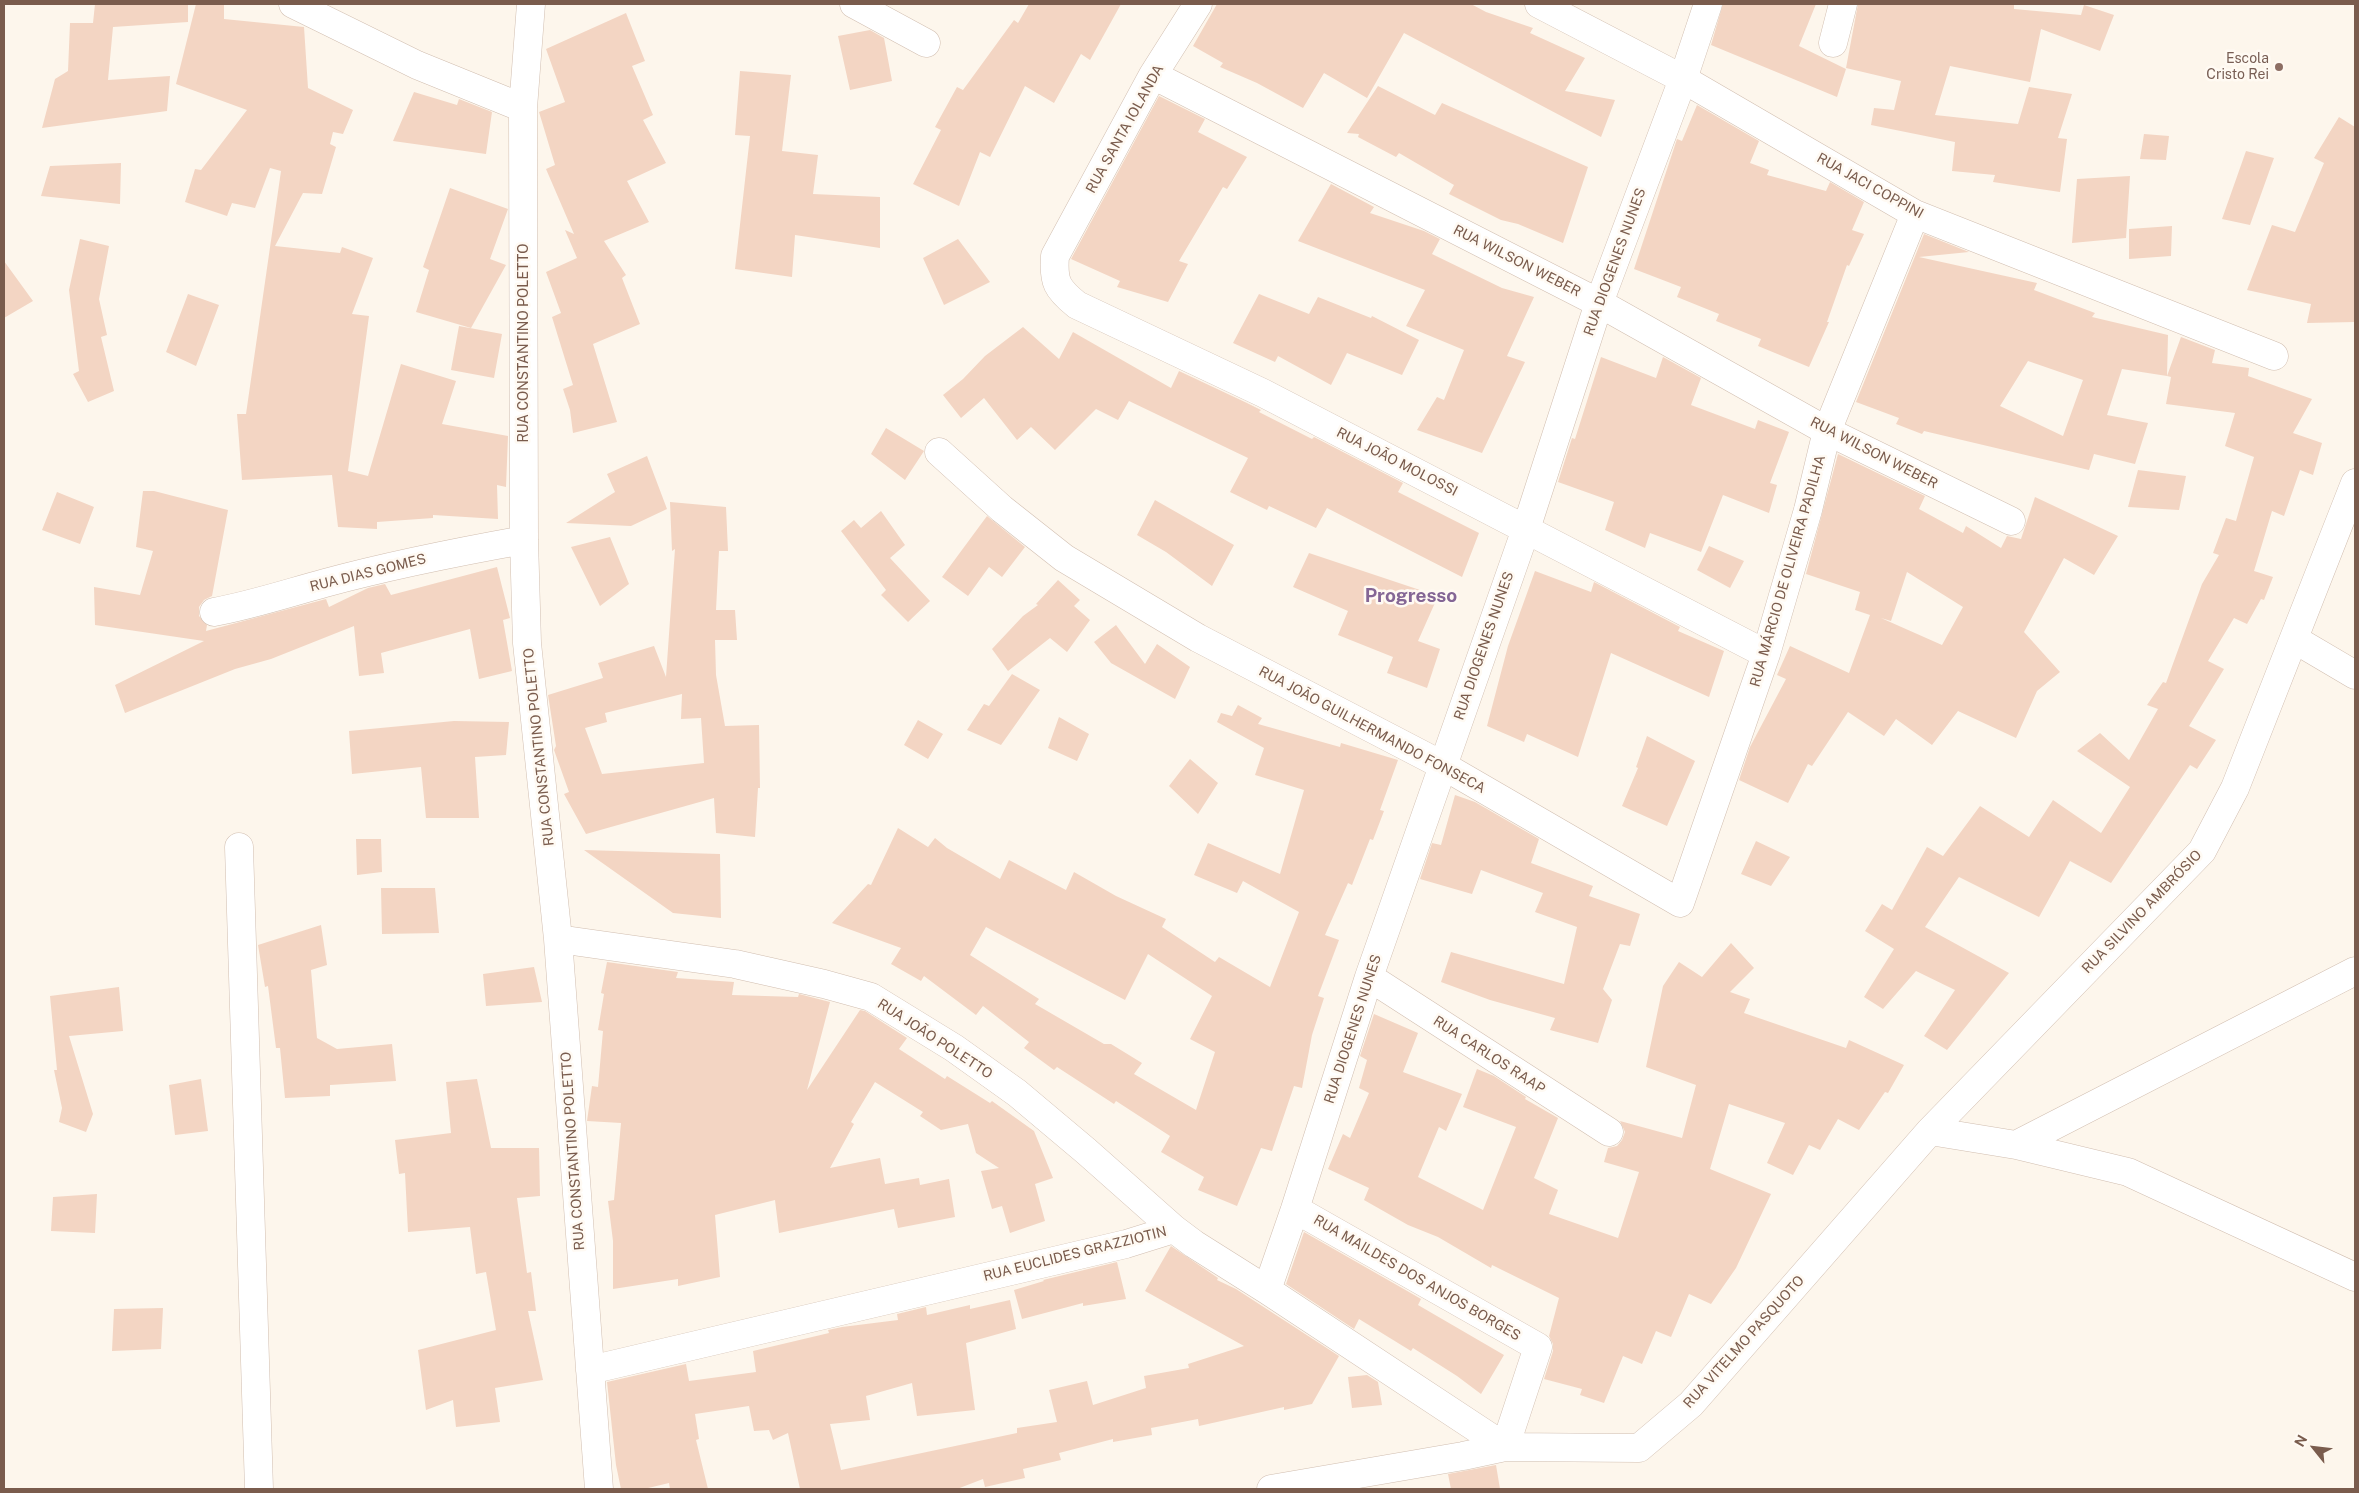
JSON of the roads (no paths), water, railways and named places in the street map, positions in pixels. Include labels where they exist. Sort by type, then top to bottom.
[{"type":"street","points":[[294,4],[417,66],[523,108]]},
{"type":"street","name":"RUA CONSTANTINO POLETTO","points":[[531,4],[523,108],[524,540],[527,643],[558,939],[590,1370],[592,1488]]},
{"type":"street","points":[[854,4],[926,43]]},
{"type":"street","name":"RUA SANTA IOLANDA","points":[[1055,256],[1154,75],[1198,4]]},
{"type":"street","name":"RUA JACI COPPINI","points":[[1539,4],[1683,80],[1915,214],[2274,356]]},
{"type":"street","name":"RUA DIOGENES NUNES","points":[[1267,1290],[1296,1209],[1369,977],[1526,528],[1599,303],[1683,80],[1708,4]]},
{"type":"street","points":[[1833,43],[1843,4]]},
{"type":"street","name":"RUA WILSON WEBER","points":[[1154,75],[1599,303],[1826,431],[2011,521]]},
{"type":"street","name":"RUA MÁRCIO DE OLIVEIRA PADILHA","points":[[1680,904],[1766,654],[1808,510],[1826,431],[1915,214]]},
{"type":"street","name":"RUA JOÃO MOLOSSI","points":[[1055,256],[1053,276],[1061,292],[1077,305],[1263,393],[1766,654]]},
{"type":"street","name":"RUA JOÃO GUILHERMANDO FONSECA","points":[[938,452],[1002,509],[1064,558],[1198,638],[1442,765],[1680,904]]},
{"type":"street","name":"RUA SILVINO AMBRÓSIO","points":[[1930,1131],[2202,851],[2236,788],[2355,483]]},
{"type":"street","name":"RUA DIAS GOMES","points":[[214,612],[258,603],[324,583],[436,555],[524,540]]},
{"type":"street","points":[[2294,639],[2355,675]]},
{"type":"street","points":[[239,846],[259,1489]]},
{"type":"street","name":"RUA JOÃO POLETTO","points":[[558,939],[735,964],[824,984],[871,997],[954,1048],[1017,1093],[1086,1151],[1174,1230]]},
{"type":"street","points":[[2016,1145],[2355,971]]},
{"type":"street","name":"RUA CARLOS RAAP","points":[[1369,977],[1609,1132]]},
{"type":"street","points":[[1930,1131],[2016,1145],[2128,1172],[2355,1277]]},
{"type":"street","name":"RUA VITELMO PASQUOTO","points":[[1270,1489],[1505,1447],[1639,1448],[1691,1404],[1930,1131]]},
{"type":"street","name":"RUA MAILDES DOS ANJOS BORGES","points":[[1296,1209],[1538,1347],[1505,1447]]},
{"type":"street","name":"RUA EUCLIDES GRAZZIOTIN","points":[[590,1370],[1126,1244],[1174,1230],[1505,1447]]},
{"type":"place","name":"Escola Cristo Rei","points":[[2279,67]]},
{"type":"district","name":"Progresso","points":[[1411,596]]}]
